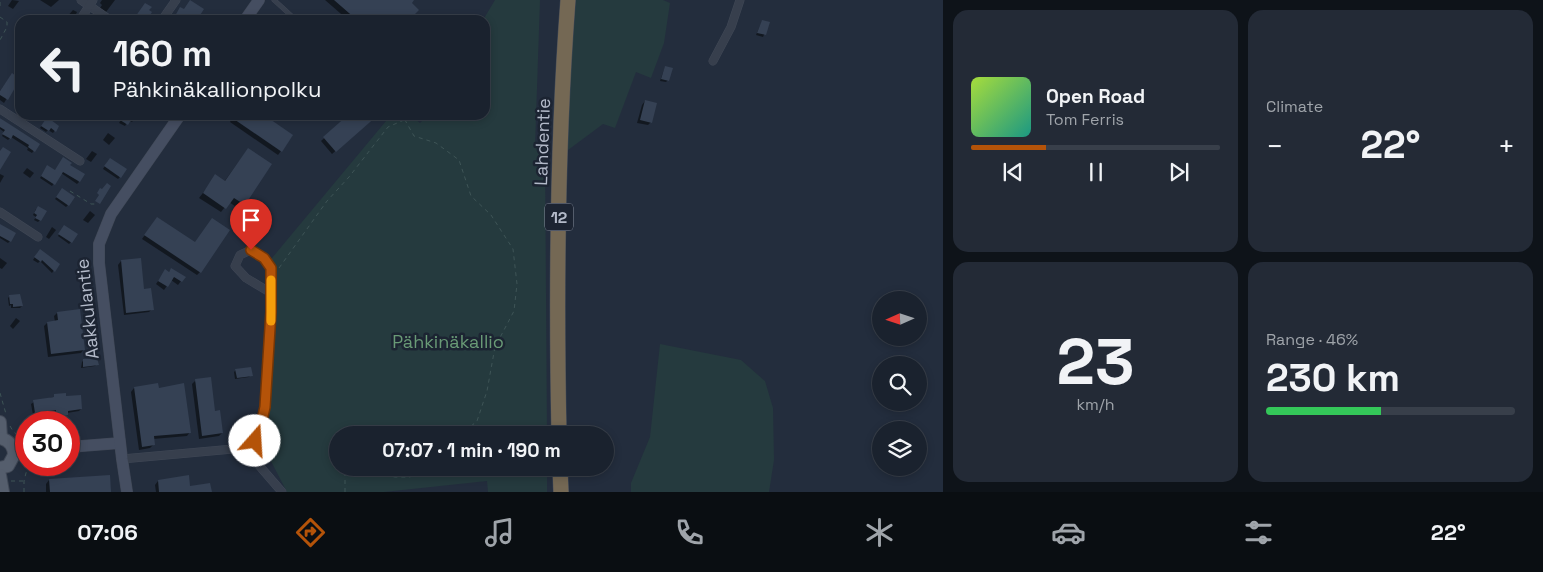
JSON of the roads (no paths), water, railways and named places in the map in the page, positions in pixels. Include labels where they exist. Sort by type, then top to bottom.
[{"type":"highway","name":"Lahdentie","points":[[559,426],[559,202],[562,89],[568,0]]},
{"type":"highway","points":[[560,476],[560,492]]},
{"type":"main road","points":[[2,421],[0,438],[15,448]]},
{"type":"main road","points":[[0,468],[15,458]]},
{"type":"main road","points":[[0,475],[3,492]]},
{"type":"street","points":[[81,0],[91,3],[104,15]]},
{"type":"street","points":[[166,15],[176,0]]},
{"type":"street","points":[[248,15],[259,0]]},
{"type":"street","points":[[712,61],[731,27],[740,0]]},
{"type":"street","points":[[83,15],[91,3]]},
{"type":"street","points":[[0,109],[15,119]]},
{"type":"street","points":[[17,120],[80,161]]},
{"type":"street","name":"Aakkulantie","points":[[127,492],[99,262],[99,244],[111,214],[177,120]]},
{"type":"street","points":[[0,212],[38,237]]},
{"type":"street","points":[[122,459],[244,448],[255,441],[265,407],[271,312],[271,294],[271,275],[271,268],[264,258],[251,250],[240,255],[235,266],[246,278],[271,294]]},
{"type":"street","points":[[80,446],[120,443]]},
{"type":"street","points":[[244,448],[282,492]]},
{"type":"lane","points":[[274,0],[290,15]]},
{"type":"park label","name":"Pähkinäkallio","points":[[448,341]]}]
